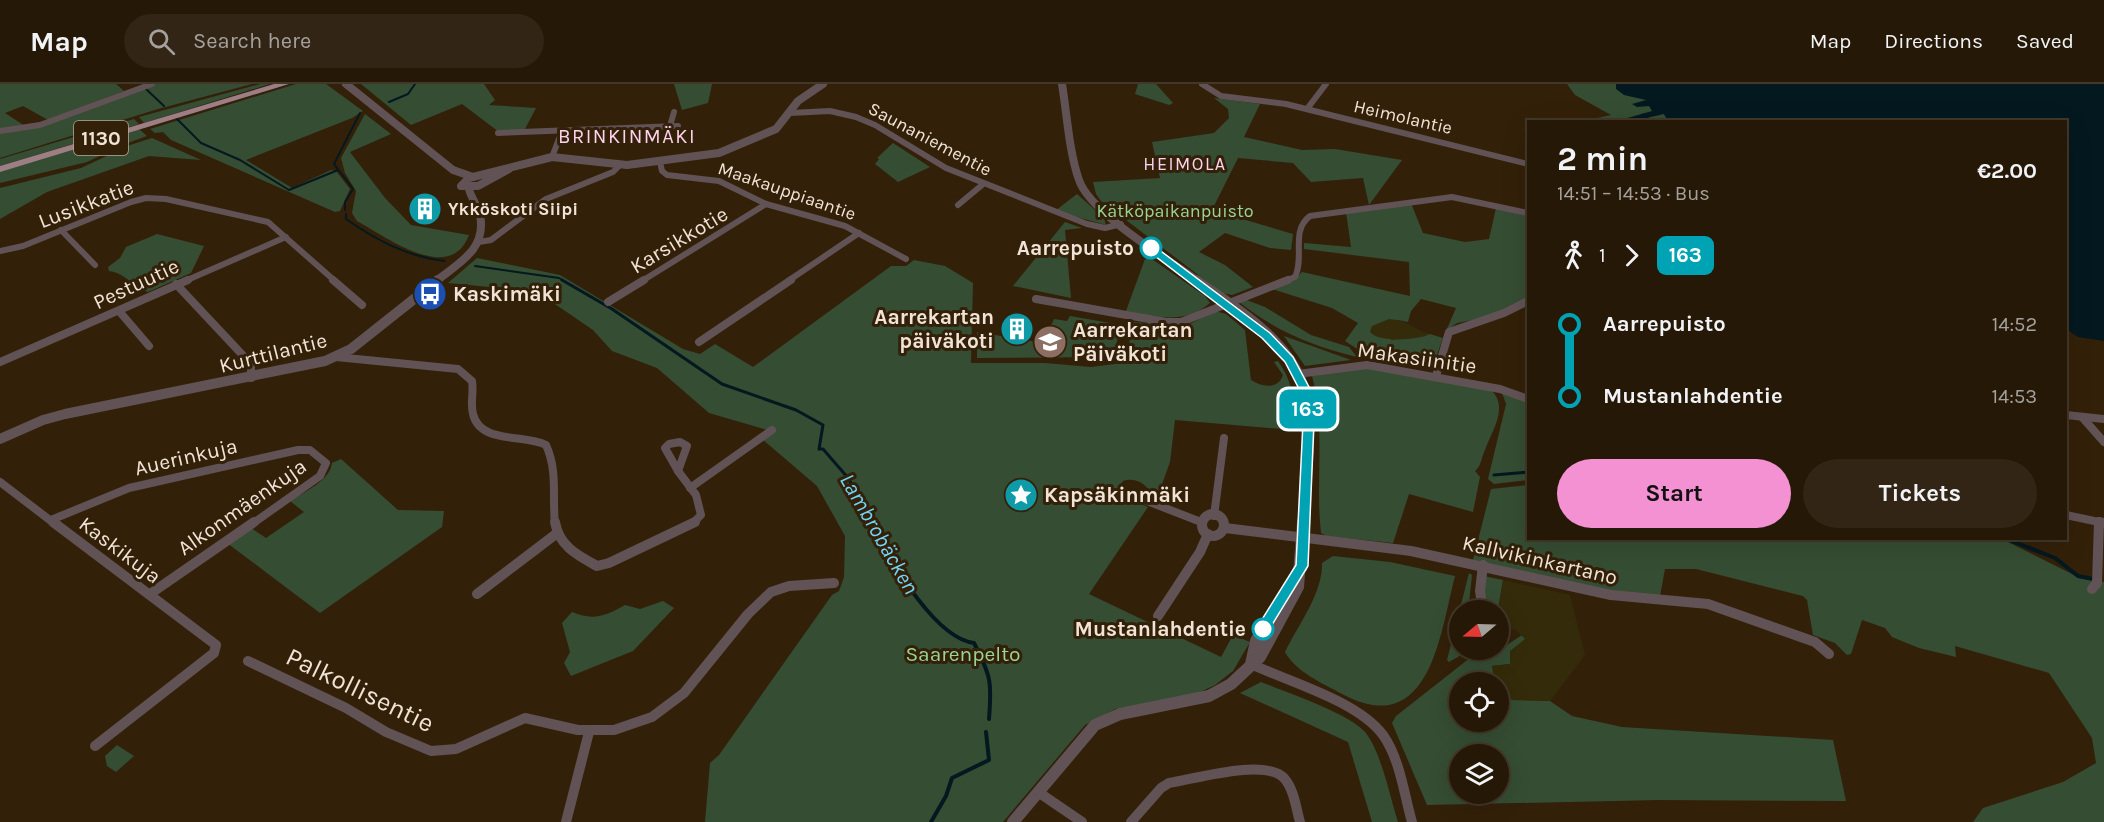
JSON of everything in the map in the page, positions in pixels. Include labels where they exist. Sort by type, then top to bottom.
[{"type":"main road","name":"1130","points":[[201,108],[273,84]]},
{"type":"main road","name":"1130","points":[[0,169],[284,84]]},
{"type":"street","points":[[0,131],[40,125],[152,84]]},
{"type":"street","points":[[346,84],[453,170],[453,174],[474,182],[552,157],[572,157],[621,164],[710,156],[739,147],[776,129],[802,97],[823,84]]},
{"type":"street","points":[[1013,822],[1095,725],[1120,714],[1209,696],[1231,684],[1260,657],[1298,588],[1305,538],[1308,405],[1298,374],[1278,346],[1093,201],[1080,185],[1062,84]]},
{"type":"street","name":"Heimolantie","points":[[1202,84],[1221,96],[1277,102],[1527,164]]},
{"type":"street","points":[[1307,109],[1326,84]]},
{"type":"street","name":"Saunaniementie","points":[[790,113],[830,111],[856,117],[875,125],[940,165],[982,185],[1087,224],[1105,228],[1121,224]]},
{"type":"street","points":[[670,126],[674,112]]},
{"type":"street","points":[[498,133],[678,126]]},
{"type":"street","points":[[552,157],[562,130]]},
{"type":"street","name":"Maakauppiaantie","points":[[660,162],[662,171],[667,175],[719,181],[766,204],[859,233],[886,251],[906,259]]},
{"type":"street","points":[[474,182],[475,202],[481,230],[479,242],[491,240],[546,199],[614,172],[621,164]]},
{"type":"street","points":[[958,205],[982,185]]},
{"type":"street","points":[[1036,299],[1166,322],[1193,319],[1226,303],[1295,277],[1298,269],[1301,226],[1304,219],[1310,216],[1452,197],[1527,213]]},
{"type":"street","name":"Lusikkatie","points":[[0,251],[15,248],[132,202],[154,198],[268,222],[286,237]]},
{"type":"street","name":"Karsikkotie","points":[[608,302],[766,204]]},
{"type":"street","points":[[61,230],[90,263],[95,265]]},
{"type":"street","points":[[699,342],[859,233]]},
{"type":"street","points":[[286,237],[362,305]]},
{"type":"street","name":"Pestuutie","points":[[0,362],[286,237]]},
{"type":"street","name":"Kurttilantie","points":[[0,439],[43,420],[65,414],[309,366],[336,357],[383,326],[470,255],[479,242]]},
{"type":"street","points":[[176,284],[251,364],[251,378]]},
{"type":"street","points":[[1436,376],[1449,332],[1504,313],[1527,302]]},
{"type":"street","points":[[119,311],[149,346]]},
{"type":"street","points":[[336,357],[458,369],[472,381],[473,415],[480,427],[494,434],[541,441],[550,451],[553,462],[556,534],[577,554],[592,564],[603,566],[697,521],[703,511],[678,471]]},
{"type":"street","name":"Makasiinitie","points":[[1298,374],[1367,365],[1500,389],[1527,399]]},
{"type":"street","points":[[2067,416],[2104,419]]},
{"type":"street","points":[[2082,417],[2104,442]]},
{"type":"street","points":[[690,488],[772,430]]},
{"type":"street","points":[[1214,516],[1224,438]]},
{"type":"street","name":"Auerinkuja","points":[[51,520],[129,488],[298,450],[310,450],[326,463],[325,468]]},
{"type":"street","name":"Alkonmäenkuja","points":[[150,594],[320,476],[325,468]]},
{"type":"street","name":"Kaskikuja","points":[[0,482],[216,645],[214,653],[116,727],[95,746]]},
{"type":"street","points":[[1129,494],[1201,522]]},
{"type":"street","points":[[2067,515],[2101,522],[2097,583],[2092,589]]},
{"type":"street","points":[[1214,516],[1222,519],[1225,528],[1217,534],[1208,534],[1201,527],[1201,522],[1204,518],[1214,516]]},
{"type":"street","name":"Kallvikinkartano","points":[[1225,528],[1411,551],[1611,595],[1708,604],[1815,642],[1829,654]]},
{"type":"street","points":[[477,594],[556,534]]},
{"type":"street","points":[[1158,616],[1200,552],[1208,534]]},
{"type":"street","points":[[1481,600],[1480,591],[1483,565]]},
{"type":"street","points":[[566,822],[589,732],[634,725],[654,717],[683,698],[741,622],[773,591],[784,587],[834,583]]},
{"type":"street","name":"Palkollisentie","points":[[248,661],[346,708],[386,732],[431,751],[456,749],[525,718],[536,717],[559,726],[589,732]]},
{"type":"street","points":[[1251,664],[1376,724],[1385,738],[1412,822]]},
{"type":"street","points":[[1131,822],[1161,788],[1173,782],[1270,769],[1287,781],[1300,822]]},
{"type":"street","points":[[1038,792],[1082,822]]},
{"type":"green space","points":[[0,84],[116,84],[124,91],[48,120],[23,106],[5,113],[28,128],[155,84],[252,84],[158,109],[0,158]]},
{"type":"green space","points":[[260,84],[270,84],[144,123],[139,117]]},
{"type":"green space","points":[[296,84],[326,84],[363,111],[352,118],[246,160],[292,188],[331,170],[336,171],[350,189],[340,211],[335,212],[171,140],[163,132],[155,133],[150,129]]},
{"type":"green space","points":[[361,84],[484,84],[495,100],[489,105],[536,108],[525,129],[499,132],[462,104],[411,125]]},
{"type":"green space","points":[[674,84],[712,84],[708,103],[682,110]]},
{"type":"green space","points":[[1138,84],[1156,84],[1173,103],[1169,105],[1135,94]]},
{"type":"green space","points":[[1567,84],[1737,84],[1784,120],[1638,120],[1649,118],[1645,113],[1623,120],[1600,120],[1597,118],[1611,115],[1575,95]]},
{"type":"green space","name":"Kätköpaikanpuisto","points":[[1214,98],[1260,104],[1244,137],[1302,150],[1335,149],[1402,160],[1369,205],[1363,178],[1311,182],[1293,163],[1238,158],[1212,210],[1293,234],[1291,250],[1270,248],[1225,233],[1199,252],[1225,265],[1253,287],[1232,295],[1222,293],[1101,201],[1096,194],[1093,182],[1160,178],[1152,142],[1214,133],[1229,118],[1228,109]]},
{"type":"green space","points":[[365,114],[391,134],[350,152],[385,198],[411,225],[469,235],[460,249],[448,256],[433,257],[417,253],[400,246],[357,221],[352,213],[356,191],[345,173],[341,158]]},
{"type":"green space","points":[[134,119],[139,124],[0,166],[0,159]]},
{"type":"green space","points":[[139,129],[147,136],[87,162],[0,183],[0,171]]},
{"type":"green space","points":[[152,138],[201,160],[149,156],[47,192],[0,219],[0,188],[81,168],[130,145]]},
{"type":"green space","points":[[893,143],[930,167],[898,182],[875,164],[879,159],[877,158]]},
{"type":"green space","points":[[1077,194],[1104,218],[1106,225],[1055,211]]},
{"type":"green space","points":[[1411,203],[1423,233],[1465,242],[1489,239],[1496,208],[1527,216],[1527,298],[1489,317],[1457,323],[1446,331],[1456,308],[1421,299],[1411,311],[1408,322],[1398,320],[1391,340],[1430,334],[1443,338],[1432,368],[1374,360],[1345,341],[1358,323],[1332,308],[1272,289],[1294,280],[1302,272],[1410,296],[1409,262],[1304,249],[1304,243],[1351,247],[1346,212]]},
{"type":"green space","points":[[1065,222],[1082,228],[1065,230],[1071,298],[1013,286]]},
{"type":"green space","points":[[157,234],[204,246],[191,273],[148,292],[120,274],[109,271],[108,267],[120,258],[126,247]]},
{"type":"green space","name":"Aarrepuisto","points":[[1149,257],[1205,296],[1210,303],[1190,314],[1170,318],[1126,311],[1145,259]]},
{"type":"green space","name":"Saarenpelto","points":[[477,258],[560,275],[683,349],[700,354],[715,344],[753,367],[891,266],[906,266],[914,260],[945,266],[973,283],[971,363],[1045,363],[1091,367],[1131,362],[1128,322],[1188,325],[1215,311],[1226,314],[1245,330],[1251,380],[1269,386],[1274,385],[1281,380],[1283,375],[1274,362],[1278,361],[1283,369],[1292,394],[1294,430],[1175,420],[1170,462],[1156,501],[1143,484],[1134,480],[1123,481],[1115,493],[1148,507],[1089,594],[1221,657],[1233,635],[1250,642],[1233,671],[1215,685],[1194,695],[1115,709],[1085,725],[1003,822],[705,822],[710,763],[719,755],[832,595],[839,591],[844,577],[845,536],[817,486],[762,439],[767,430],[709,413],[657,368],[612,351],[593,330],[549,300],[530,291],[448,283]]},
{"type":"green space","points":[[1244,299],[1265,307],[1311,335],[1349,347],[1357,357],[1325,348],[1281,329],[1239,302]]},
{"type":"green space","points":[[1070,316],[1122,325],[1112,357],[977,358],[977,332],[1043,343],[1054,319],[1067,321]]},
{"type":"green space","points":[[1284,336],[1351,360],[1305,366]]},
{"type":"green space","points":[[1367,367],[1492,391],[1497,398],[1499,412],[1480,464],[1475,471],[1480,477],[1473,512],[1409,494],[1393,543],[1326,536],[1321,533],[1318,415],[1312,376]]},
{"type":"green space","points":[[1502,393],[1527,402],[1527,480],[1494,484],[1488,479],[1506,404]]},
{"type":"green space","points":[[341,459],[398,510],[444,511],[442,527],[320,613],[227,543],[251,528],[266,538],[304,512],[290,501],[322,481],[332,463]]},
{"type":"green space","points":[[1527,485],[1527,540],[2004,540],[2080,578],[2104,582],[2104,822],[1973,822],[1983,808],[2063,782],[2096,763],[2092,738],[2049,673],[1955,646],[1956,657],[1919,648],[1892,637],[1885,628],[1862,620],[1851,654],[1847,655],[1835,643],[1813,635],[1807,600],[1803,596],[1696,569],[1665,569],[1660,596],[1623,595],[1473,560],[1491,489]]},
{"type":"green space","points":[[1333,556],[1390,562],[1455,576],[1436,651],[1426,674],[1412,693],[1395,704],[1372,705],[1342,694],[1303,671],[1285,652],[1314,597],[1322,563]]},
{"type":"green space","points":[[1469,573],[1472,575],[1469,600],[1462,600]]},
{"type":"green space","points":[[1484,576],[1503,580],[1500,600],[1485,600]]},
{"type":"green space","points":[[663,601],[674,608],[633,651],[571,676],[564,663],[570,652],[562,623],[572,612],[593,617],[612,612],[625,605],[640,609]]},
{"type":"green space","points":[[1522,635],[1526,639],[1511,657],[1510,664],[1492,666],[1494,672],[1452,672],[1467,660],[1509,660],[1509,644]]},
{"type":"green space","points":[[1449,674],[1449,732],[1509,732],[1509,696],[1512,700],[1550,701],[1572,716],[1622,727],[1833,740],[1846,801],[1659,800],[1509,803],[1509,744],[1449,744],[1449,804],[1473,804],[1427,805],[1392,723],[1396,716]]},
{"type":"green space","points":[[1261,682],[1331,710],[1365,732],[1376,751],[1398,822],[1372,822],[1348,742],[1240,693]]},
{"type":"green space","points":[[117,745],[134,756],[116,772],[107,766],[105,756]]},
{"type":"sand","points":[[1389,319],[1400,321],[1430,334],[1417,338],[1390,339],[1370,332],[1372,326]]},
{"type":"sand","points":[[1503,580],[1570,595],[1585,655],[1550,701],[1512,700],[1509,696],[1509,672],[1493,672],[1492,666],[1510,664],[1510,651],[1525,639],[1516,630],[1509,628],[1509,600],[1500,600]]},
{"type":"water","points":[[1616,84],[2104,84],[2104,341],[2078,337],[2067,330],[2067,120],[1663,120],[1666,118],[1664,114],[1637,120],[1620,120],[1652,111],[1649,106],[1637,107],[1632,104],[1646,100],[1624,95],[1616,89]]},
{"type":"waterway","name":"Lambrobäcken","points":[[389,102],[408,94],[415,84]]},
{"type":"waterway","points":[[146,89],[164,106]]},
{"type":"waterway","name":"Lambrobäcken","points":[[345,210],[345,202],[353,189],[334,164],[360,113]]},
{"type":"waterway","points":[[176,118],[201,143],[240,160],[289,190],[338,170]]},
{"type":"waterway","name":"Lambrobäcken","points":[[346,214],[346,219],[393,246],[418,256],[445,261]]},
{"type":"waterway","name":"Lambrobäcken","points":[[475,266],[559,278],[564,281]]},
{"type":"waterway","name":"Lambrobäcken","points":[[562,280],[612,309],[722,384],[796,410],[823,425],[819,449],[823,449],[849,479],[869,524]]},
{"type":"waterway","points":[[1494,475],[1527,472]]},
{"type":"waterway","name":"Lambrobäcken","points":[[869,522],[900,574],[928,611],[943,627],[959,638],[974,643],[989,680],[989,719]]},
{"type":"waterway","points":[[2009,540],[2055,558],[2078,576],[2093,579]]},
{"type":"waterway","name":"Lambrobäcken","points":[[931,822],[946,796],[952,778],[989,760],[986,732]]},
{"type":"bus line","name":"163","points":[[1151,248],[1266,335],[1289,360],[1304,387],[1308,405],[1308,422],[1305,538],[1302,566],[1263,629]]},
{"type":"place","name":"Ykköskoti Siipi","points":[[425,209]]},
{"type":"place","name":"Aarrepuisto","points":[[1151,248]]},
{"type":"place","name":"Kaskimäki","points":[[430,294]]},
{"type":"place","name":"Aarrekartan päiväkoti","points":[[1017,329]]},
{"type":"place","name":"Aarrekartan Päiväkoti","points":[[1050,342]]},
{"type":"place","name":"Kapsäkinmäki","points":[[1021,495]]},
{"type":"place","name":"Mustanlahdentie","points":[[1263,629]]},
{"type":"district","name":"BRINKINMÄKI","points":[[627,136]]},
{"type":"district","name":"HEIMOLA","points":[[1185,164]]}]
